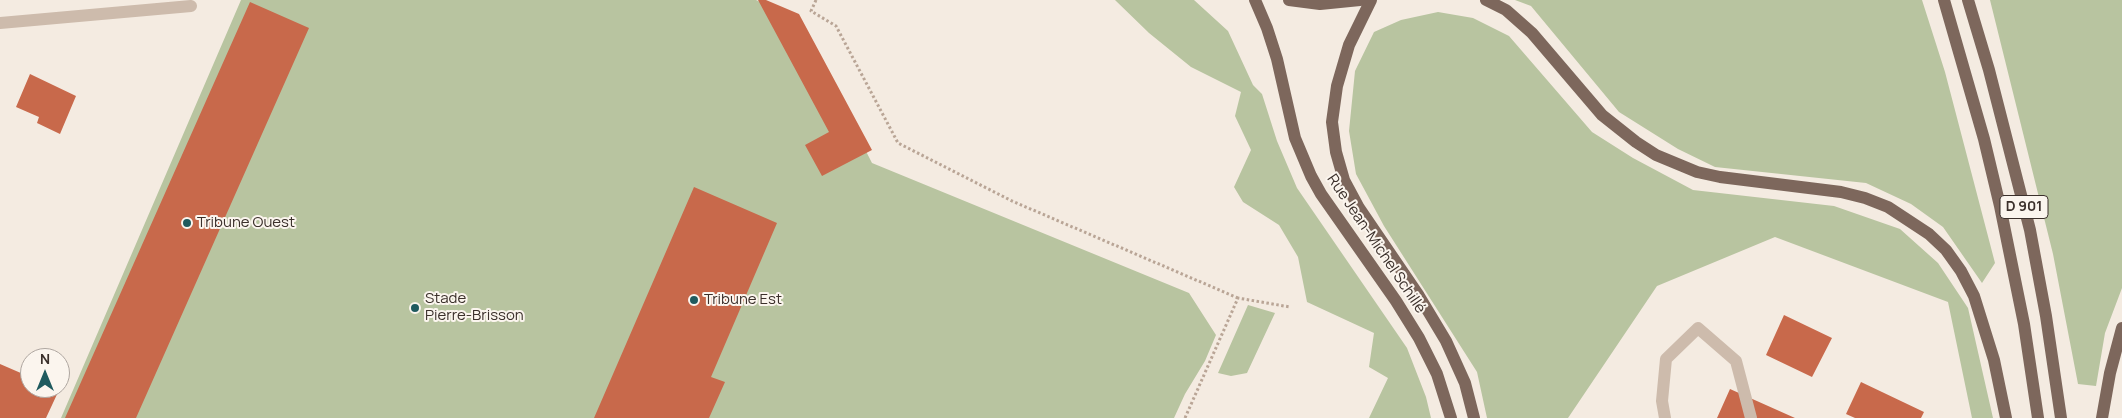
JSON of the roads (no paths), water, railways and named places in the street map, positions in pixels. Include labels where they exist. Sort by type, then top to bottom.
[{"type":"main road","name":"Rue Jean-Michel Schillé","points":[[1255,0],[1268,28],[1295,138],[1310,176],[1320,194],[1416,332],[1437,374],[1451,418]]},
{"type":"main road","points":[[1289,0],[1320,4],[1360,0]]},
{"type":"main road","name":"Rue Jean-Michel Schillé","points":[[1371,0],[1349,45],[1337,86],[1332,122],[1336,152],[1351,194],[1424,303],[1446,341],[1466,383],[1474,418]]},
{"type":"main road","points":[[1486,0],[1506,10],[1532,33],[1602,115],[1656,155],[1697,172],[1720,177],[1841,192],[1865,198],[1888,207],[1929,234],[1946,250],[1961,271],[1974,296],[1994,360],[2006,418]]},
{"type":"main road","name":"D 901","points":[[1944,0],[1981,130],[2008,240],[2024,324],[2038,418]]},
{"type":"main road","name":"D 901","points":[[1968,0],[1989,70],[2030,230],[2046,316],[2061,418]]},
{"type":"main road","points":[[2102,418],[2110,373],[2122,328]]},
{"type":"street","points":[[0,23],[191,6]]},
{"type":"street","points":[[1665,418],[1662,401],[1666,360],[1698,328],[1736,362],[1751,418]]},
{"type":"place","name":"Tribune Ouest","points":[[187,223]]},
{"type":"place","name":"Tribune Est","points":[[694,300]]},
{"type":"place","name":"Stade Pierre-Brisson","points":[[415,308]]}]
